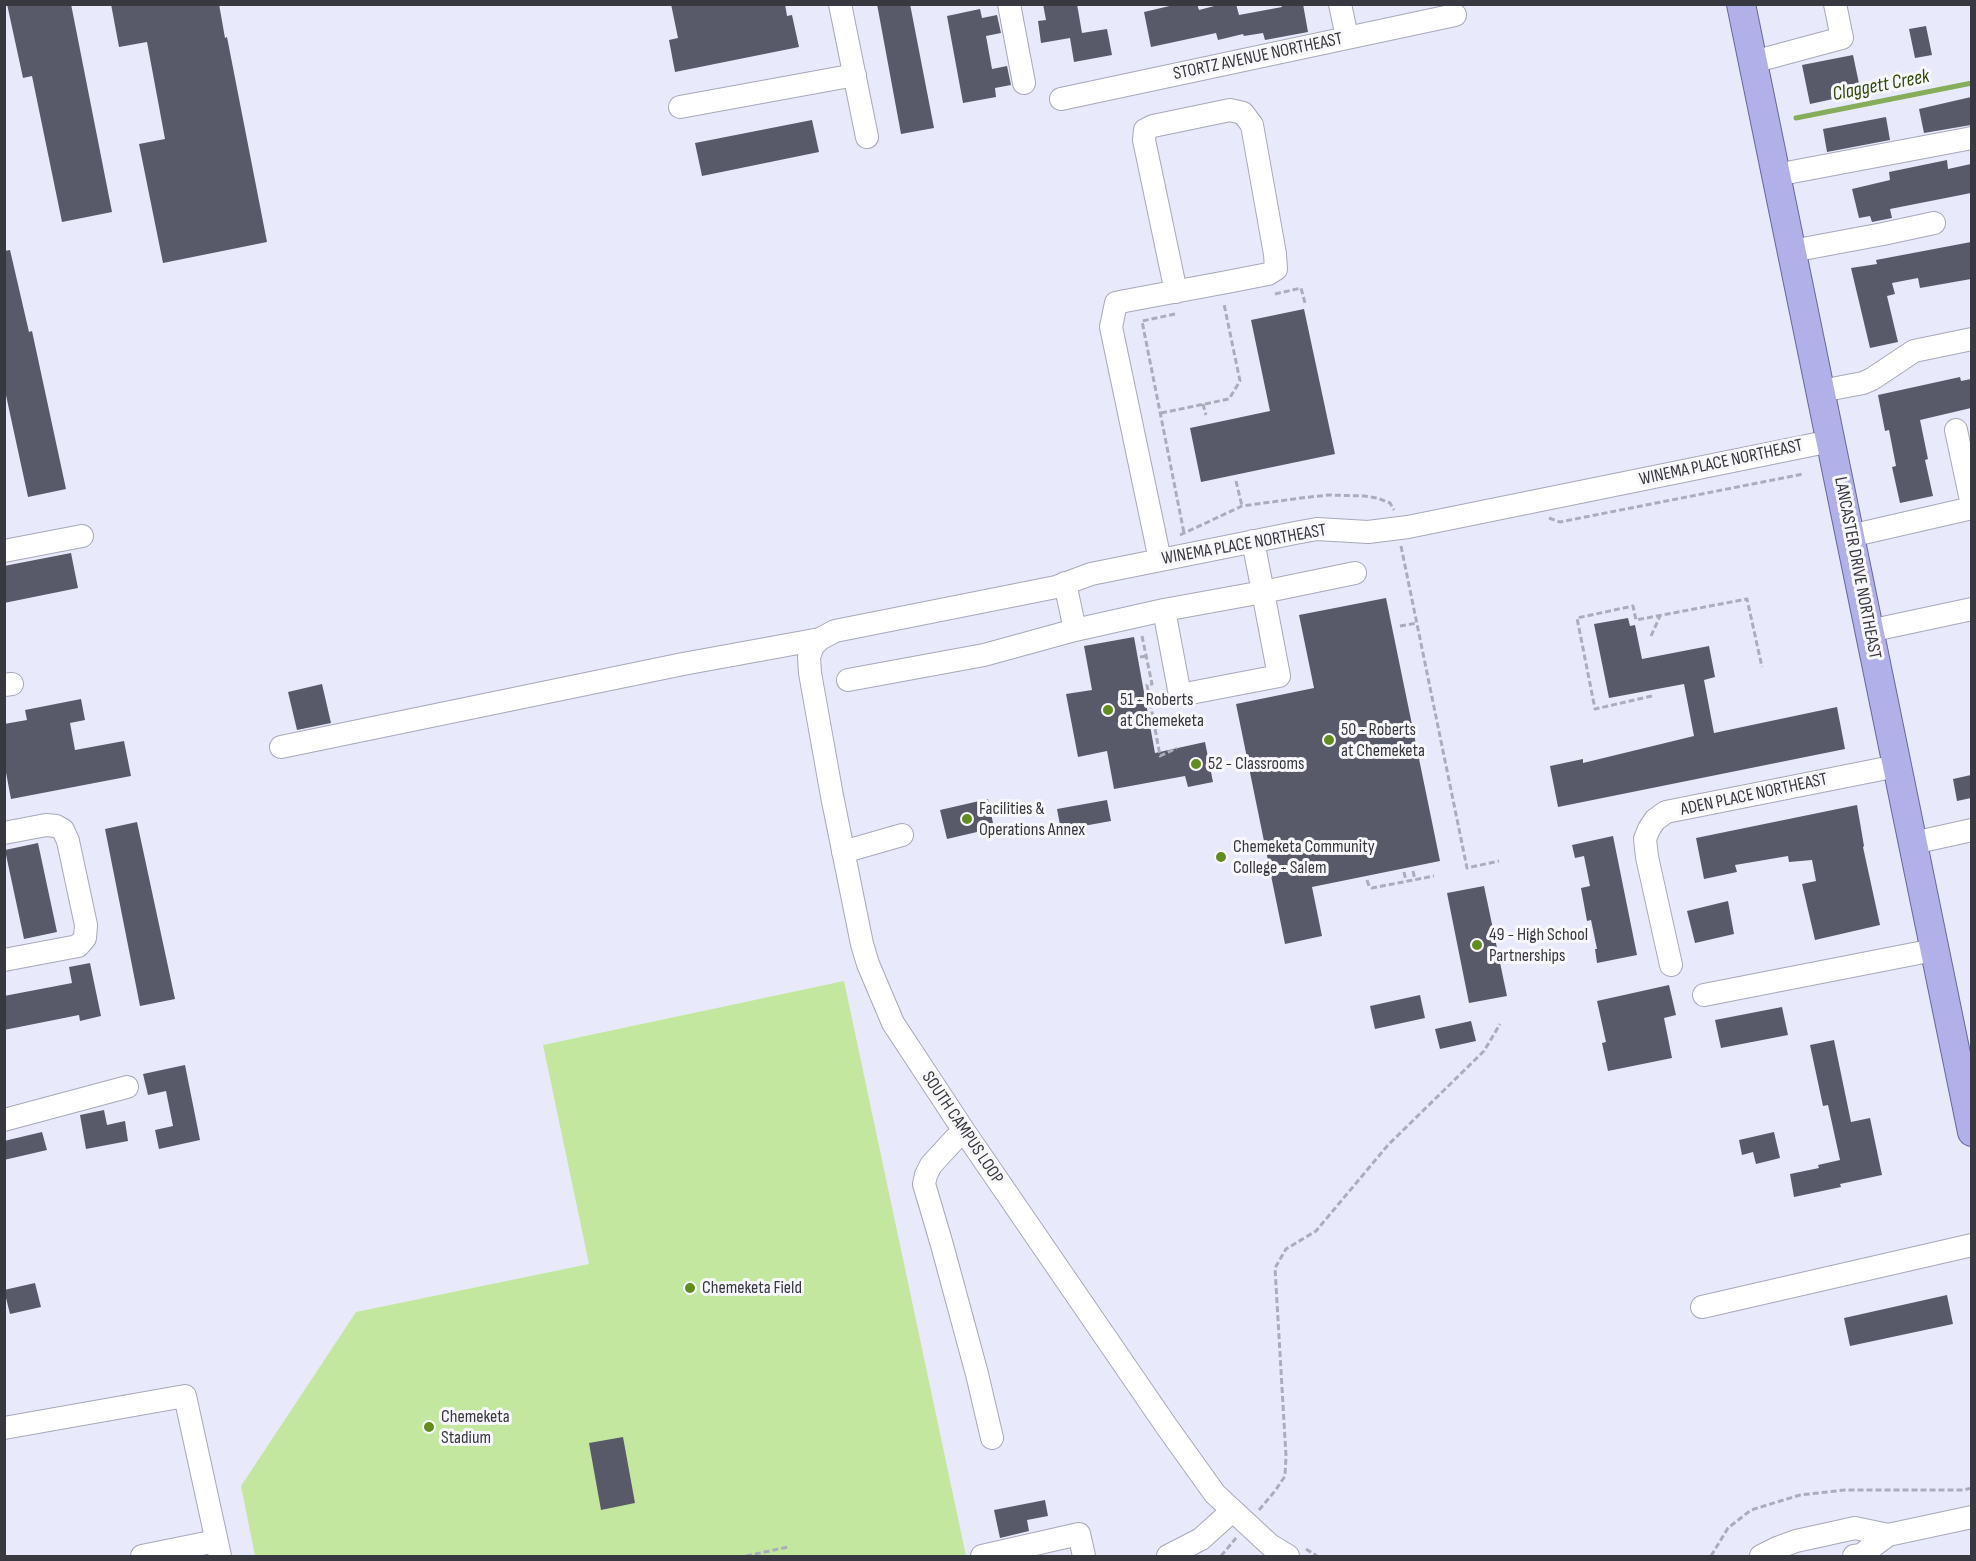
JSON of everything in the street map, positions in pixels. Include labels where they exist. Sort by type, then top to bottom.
[{"type":"main road","name":"LANCASTER DRIVE NORTHEAST","points":[[1741,4],[1934,950],[1964,1056],[1971,1132]]},
{"type":"street","points":[[840,4],[867,137]]},
{"type":"street","points":[[1009,4],[1024,83]]},
{"type":"street","points":[[1340,4],[1347,37]]},
{"type":"street","points":[[1753,62],[1842,38],[1835,4]]},
{"type":"street","name":"STORTZ AVENUE NORTHEAST","points":[[1061,99],[1455,15]]},
{"type":"street","points":[[680,107],[855,75]]},
{"type":"street","points":[[1160,560],[1111,327],[1116,303],[1177,303],[1268,274],[1275,269],[1275,254],[1252,125],[1243,113],[1230,110],[1153,126],[1145,130],[1144,140],[1177,303]]},
{"type":"street","points":[[1776,175],[1971,138]]},
{"type":"street","points":[[1792,251],[1934,223]]},
{"type":"street","points":[[1821,391],[1872,379],[1914,351],[1971,339]]},
{"type":"street","points":[[1850,536],[1971,507],[1956,430]]},
{"type":"street","name":"WINEMA PLACE NORTHEAST","points":[[281,747],[828,635],[1036,591],[1065,584],[1091,574],[1317,529],[1368,532],[1400,541],[1831,441]]},
{"type":"street","points":[[4,551],[82,536]]},
{"type":"street","points":[[1164,610],[1180,695],[1279,676],[1253,541]]},
{"type":"street","points":[[848,680],[984,655],[1075,630],[1164,610],[1355,573]]},
{"type":"street","points":[[1065,584],[1075,630]]},
{"type":"street","points":[[1869,631],[1971,609]]},
{"type":"street","name":"SOUTH CAMPUS LOOP","points":[[828,635],[813,646],[809,657],[810,673],[843,852],[865,954],[893,1023],[964,1131],[1215,1494],[1241,1508],[1270,1545],[1294,1551]]},
{"type":"street","name":"ADEN PLACE NORTHEAST","points":[[1671,965],[1645,839],[1648,829],[1655,820],[1666,812],[1897,766]]},
{"type":"street","points":[[4,833],[46,825],[56,826],[63,830],[68,841],[86,925],[85,938],[78,946],[4,960]]},
{"type":"street","points":[[1913,843],[1971,830]]},
{"type":"street","points":[[843,852],[902,835]]},
{"type":"street","points":[[1704,994],[1934,950]]},
{"type":"street","points":[[4,1120],[127,1087]]},
{"type":"street","points":[[964,1131],[931,1165],[924,1184],[954,1288],[992,1438]]},
{"type":"street","points":[[1702,1307],[1971,1245]]},
{"type":"street","points":[[4,1428],[185,1396],[218,1549],[142,1557]]},
{"type":"street","points":[[1168,1557],[1201,1539],[1241,1508]]},
{"type":"street","points":[[1761,1557],[1796,1541],[1855,1528],[1888,1535],[1971,1517]]},
{"type":"street","points":[[982,1557],[1079,1534],[1084,1557]]},
{"type":"street","points":[[1854,1557],[1861,1555],[1888,1535]]},
{"type":"path","points":[[1268,295],[1301,288],[1305,303]]},
{"type":"path","points":[[1177,303],[1142,321],[1184,533]]},
{"type":"path","points":[[1161,413],[1228,399],[1240,381],[1224,304]]},
{"type":"path","points":[[1203,404],[1206,415]]},
{"type":"path","points":[[1548,518],[1560,522],[1803,474]]},
{"type":"path","points":[[1236,481],[1242,506]]},
{"type":"path","points":[[1175,540],[1184,533],[1242,506],[1329,495],[1364,496],[1390,503],[1393,506],[1467,868],[1499,861]]},
{"type":"path","points":[[1652,696],[1595,709],[1577,618],[1633,606],[1636,620],[1747,599],[1762,668]]},
{"type":"path","points":[[1138,616],[1152,684],[1147,685],[1160,756],[1177,748]]},
{"type":"path","points":[[1651,636],[1660,616]]},
{"type":"path","points":[[1400,626],[1417,622]]},
{"type":"path","points":[[1138,640],[1143,639]]},
{"type":"path","points":[[1140,657],[1146,656]]},
{"type":"path","points":[[1413,871],[1415,880]]},
{"type":"path","points":[[1404,872],[1406,881]]},
{"type":"path","points":[[1367,880],[1372,888],[1434,876]]},
{"type":"path","points":[[1241,1508],[1259,1511],[1285,1476],[1286,1456],[1275,1268],[1286,1249],[1316,1231],[1388,1145],[1484,1051],[1500,1024]]},
{"type":"path","points":[[1711,1557],[1728,1528],[1751,1510],[1800,1495],[1845,1490],[1963,1490],[1971,1488]]},
{"type":"path","points":[[746,1557],[788,1547]]},
{"type":"path","points":[[1294,1551],[1317,1557]]},
{"type":"green space","name":"Chemeketa Field","points":[[844,981],[966,1556],[255,1556],[241,1486],[356,1312],[589,1264],[543,1045]]},
{"type":"building","points":[[7,4],[71,4],[112,212],[62,222],[32,76],[23,78]]},
{"type":"building","points":[[111,4],[219,4],[267,242],[163,263],[139,144],[165,139],[147,42],[119,47]]},
{"type":"building","points":[[671,4],[785,4],[787,16],[792,15],[799,47],[675,72],[669,40],[678,38]]},
{"type":"building","points":[[877,4],[910,4],[934,128],[901,134]]},
{"type":"building","points":[[1043,4],[1077,4],[1082,33],[1107,29],[1112,55],[1074,62],[1070,38],[1041,43],[1038,21],[1046,20]]},
{"type":"building","points":[[1178,4],[1197,4],[1199,10],[1222,4],[1236,4],[1239,15],[1282,7],[1281,4],[1303,4],[1308,32],[1265,40],[1263,33],[1244,36],[1243,34],[1218,40],[1216,33],[1151,47],[1144,12]]},
{"type":"building","points":[[980,9],[982,18],[997,15],[1001,33],[986,36],[992,69],[1007,66],[1011,85],[995,88],[996,97],[963,103],[947,16]]},
{"type":"building","points":[[1926,26],[1932,55],[1915,58],[1909,29]]},
{"type":"building","points":[[1853,55],[1861,93],[1810,104],[1802,65]]},
{"type":"building","points":[[1971,97],[1971,125],[1924,133],[1919,109]]},
{"type":"building","points":[[1886,117],[1890,140],[1827,152],[1823,129]]},
{"type":"building","points":[[812,120],[819,152],[702,176],[695,143]]},
{"type":"building","points":[[1947,160],[1948,169],[1971,164],[1971,193],[1890,209],[1892,218],[1872,222],[1870,216],[1859,218],[1852,189],[1890,180],[1889,172]]},
{"type":"building","points":[[1971,242],[1971,279],[1920,288],[1918,278],[1892,283],[1895,294],[1887,296],[1898,342],[1870,348],[1851,268],[1877,264],[1876,260]]},
{"type":"building","points":[[10,250],[29,332],[32,331],[66,489],[28,497],[4,386],[4,251]]},
{"type":"building","points":[[1304,309],[1335,454],[1201,482],[1190,428],[1270,411],[1251,320]]},
{"type":"building","points":[[1960,377],[1961,381],[1971,379],[1971,408],[1920,420],[1928,459],[1925,460],[1933,496],[1900,503],[1892,467],[1896,466],[1889,430],[1885,431],[1878,395]]},
{"type":"building","points":[[71,553],[78,588],[4,603],[4,566]]},
{"type":"building","name":"50 - Roberts at Chemeketa","points":[[1386,598],[1440,861],[1312,887],[1322,936],[1285,944],[1236,704],[1314,688],[1299,615]]},
{"type":"building","points":[[1628,618],[1630,626],[1635,625],[1642,659],[1709,646],[1715,677],[1704,680],[1714,733],[1837,707],[1845,749],[1558,807],[1550,766],[1583,759],[1583,763],[1694,736],[1684,684],[1609,698],[1594,624]]},
{"type":"building","name":"51 - Roberts at Chemeketa","points":[[1134,637],[1155,753],[1205,742],[1213,782],[1188,787],[1185,776],[1114,789],[1107,751],[1078,757],[1066,694],[1092,690],[1084,646]]},
{"type":"building","points":[[322,684],[331,723],[297,730],[288,692]]},
{"type":"building","points":[[81,699],[85,720],[70,723],[75,750],[124,741],[131,776],[11,799],[4,762],[4,724],[27,720],[25,710]]},
{"type":"building","points":[[1971,775],[1971,798],[1957,801],[1953,779]]},
{"type":"building","name":"Facilities & Operations Annex","points":[[988,799],[994,828],[947,839],[940,810]]},
{"type":"building","points":[[1107,800],[1111,821],[1061,830],[1057,809]]},
{"type":"building","points":[[1857,805],[1863,847],[1880,925],[1815,940],[1802,884],[1816,881],[1812,860],[1789,862],[1788,856],[1735,865],[1737,872],[1704,879],[1696,838]]},
{"type":"building","points":[[137,822],[175,999],[140,1006],[105,829]]},
{"type":"building","points":[[1613,836],[1637,955],[1597,963],[1595,949],[1597,949],[1591,920],[1587,921],[1581,888],[1590,886],[1584,856],[1575,858],[1572,845]]},
{"type":"building","points":[[38,843],[57,932],[24,939],[5,850]]},
{"type":"building","name":"49 - High School Partnerships","points":[[1484,886],[1507,996],[1469,1003],[1447,893]]},
{"type":"building","points":[[1728,901],[1734,934],[1695,943],[1687,911]]},
{"type":"building","points":[[90,963],[101,1016],[80,1021],[79,1015],[4,1030],[4,996],[72,983],[69,967]]},
{"type":"building","points":[[1669,985],[1676,1015],[1664,1018],[1672,1058],[1608,1071],[1602,1043],[1606,1042],[1597,1001]]},
{"type":"building","points":[[1420,995],[1425,1018],[1375,1029],[1370,1006]]},
{"type":"building","points":[[1782,1007],[1788,1035],[1721,1048],[1715,1020]]},
{"type":"building","points":[[1471,1021],[1476,1041],[1440,1049],[1435,1029]]},
{"type":"building","points":[[1834,1040],[1851,1122],[1870,1118],[1882,1175],[1794,1197],[1790,1174],[1819,1168],[1818,1165],[1840,1160],[1828,1105],[1823,1106],[1810,1045]]},
{"type":"building","points":[[185,1065],[200,1140],[159,1149],[155,1130],[173,1126],[166,1091],[148,1095],[143,1074]]},
{"type":"building","points":[[104,1110],[107,1125],[125,1121],[128,1141],[86,1149],[80,1115]]},
{"type":"building","points":[[42,1132],[47,1150],[4,1160],[4,1141]]},
{"type":"building","points":[[1774,1132],[1780,1158],[1756,1164],[1753,1152],[1742,1155],[1739,1140]]},
{"type":"building","points":[[35,1283],[41,1307],[10,1314],[4,1290]]},
{"type":"building","points":[[1947,1295],[1953,1324],[1850,1346],[1844,1318]]},
{"type":"building","points":[[623,1437],[635,1503],[601,1510],[589,1443]]},
{"type":"building","points":[[1045,1500],[1048,1516],[1027,1520],[1029,1531],[1000,1538],[994,1510]]},
{"type":"waterway","name":"Claggett Creek","points":[[1796,118],[1972,83]]},
{"type":"place","name":"51 - Roberts at Chemeketa","points":[[1108,710]]},
{"type":"place","name":"50 - Roberts at Chemeketa","points":[[1329,740]]},
{"type":"place","name":"52 - Classrooms","points":[[1196,764]]},
{"type":"place","name":"Facilities & Operations Annex","points":[[967,819]]},
{"type":"place","name":"Chemeketa Community College - Salem","points":[[1221,857]]},
{"type":"place","name":"49 - High School Partnerships","points":[[1477,945]]},
{"type":"place","name":"Chemeketa Field","points":[[690,1288]]},
{"type":"place","name":"Chemeketa Stadium","points":[[429,1427]]}]
